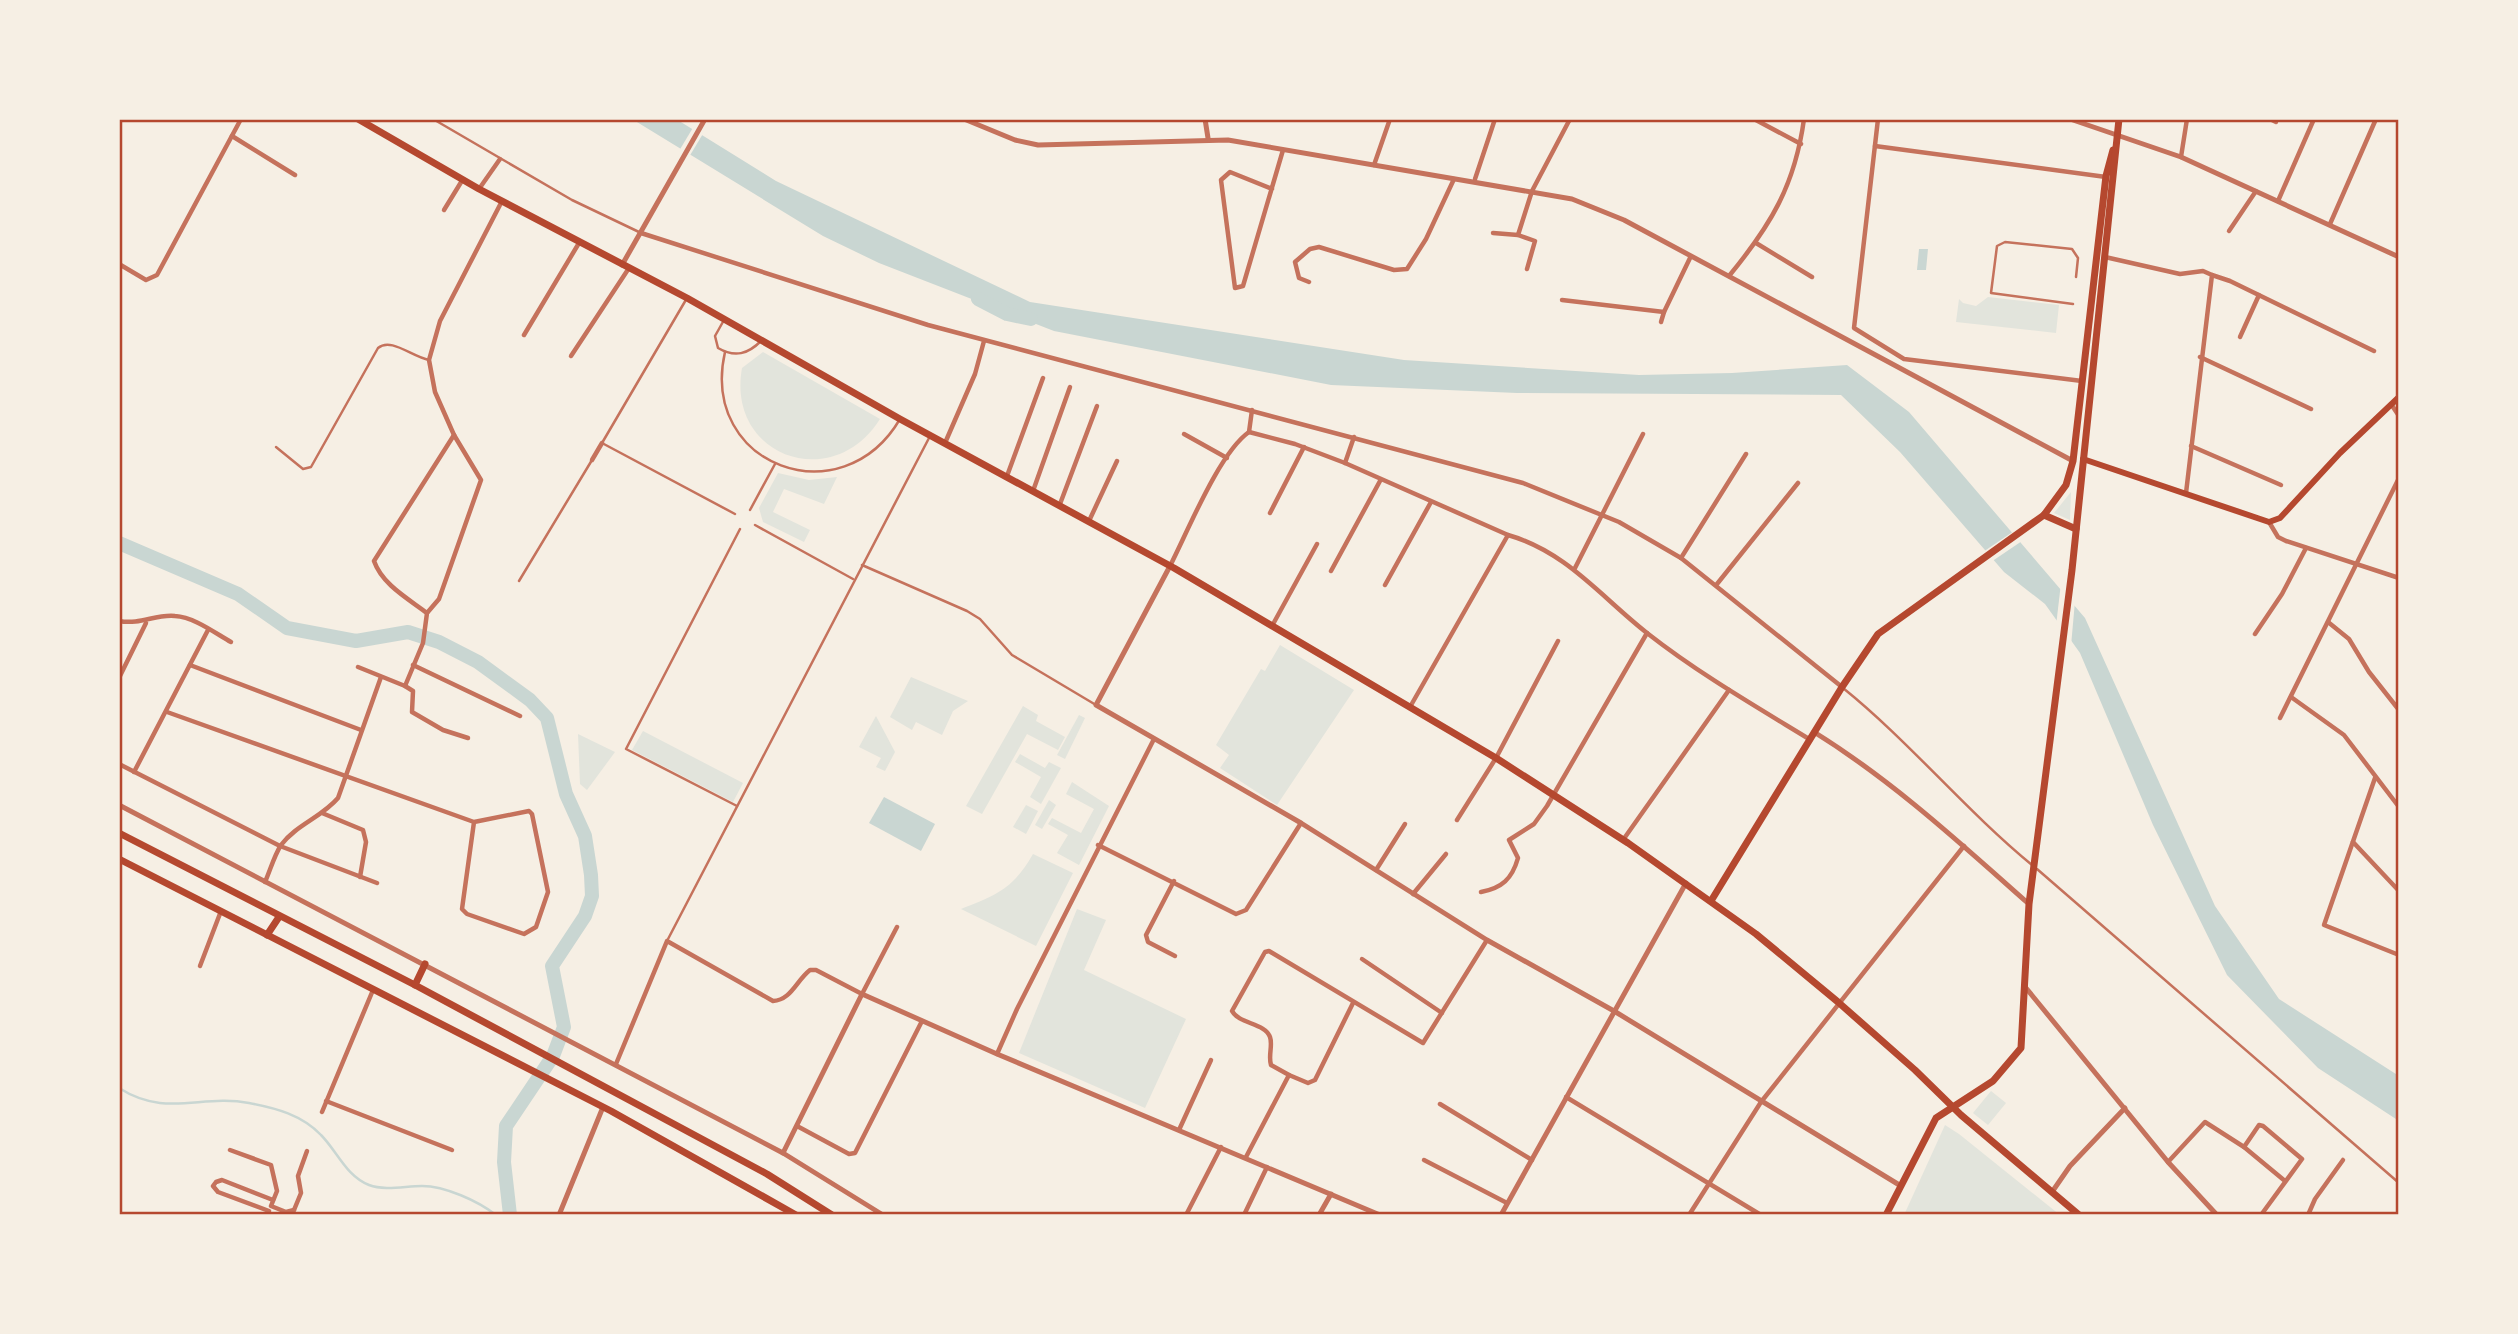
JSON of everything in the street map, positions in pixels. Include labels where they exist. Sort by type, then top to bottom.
[{"type":"main road","points":[[358,119],[479,189],[687,299],[900,419],[1060,504],[1496,758],[1711,901],[1838,1002],[1951,1106],[2079,1215]]},
{"type":"main road","points":[[1711,901],[1842,687],[1878,634],[2044,515],[2066,485],[2073,461],[2119,119]]},
{"type":"main road","points":[[1886,1215],[1931,1125],[1951,1106],[1993,1081],[2021,1048],[2029,904],[2072,570],[2105,257],[2110,177]]},
{"type":"main road","points":[[2083,459],[2269,522],[2280,517],[2340,453],[2399,397]]},
{"type":"main road","points":[[2044,515],[2076,529]]},
{"type":"main road","points":[[119,833],[415,985],[766,1174],[832,1215]]},
{"type":"main road","points":[[119,859],[603,1107],[758,1191],[796,1215]]},
{"type":"main road","points":[[267,934],[279,917]]},
{"type":"main road","points":[[415,985],[425,964]]},
{"type":"main road","points":[[758,1191],[766,1174]]},
{"type":"street","points":[[119,264],[146,280],[157,275],[241,119]]},
{"type":"street","points":[[571,356],[625,267],[705,119]]},
{"type":"street","points":[[964,119],[1015,140],[1038,145],[1208,138],[1455,176],[1572,199],[1605,210],[1690,258],[1729,276],[2073,461]]},
{"type":"street","points":[[1205,119],[1208,138]]},
{"type":"street","points":[[1374,164],[1391,119]]},
{"type":"street","points":[[1475,180],[1495,119]]},
{"type":"street","points":[[1518,235],[1532,191],[1570,119]]},
{"type":"street","points":[[1754,119],[1801,144]]},
{"type":"street","points":[[1729,276],[1756,243],[1784,197],[1801,144],[1804,119]]},
{"type":"street","points":[[1878,119],[1854,328],[1904,359],[2082,381]]},
{"type":"street","points":[[2070,119],[2181,157],[2399,257]]},
{"type":"street","points":[[2181,157],[2188,119]]},
{"type":"street","points":[[2270,119],[2276,122]]},
{"type":"street","points":[[2278,201],[2314,119]]},
{"type":"street","points":[[2330,224],[2376,119]]},
{"type":"street","points":[[232,136],[295,175]]},
{"type":"street","points":[[1875,146],[2110,177]]},
{"type":"street","points":[[1272,189],[1230,172],[1221,180],[1235,288],[1243,286],[1272,189],[1283,150]]},
{"type":"street","points":[[479,189],[500,159]]},
{"type":"street","points":[[1309,282],[1299,278],[1295,262],[1310,248],[1319,247],[1394,270],[1407,269],[1426,239],[1455,176]]},
{"type":"street","points":[[444,210],[463,179]]},
{"type":"street","points":[[2229,231],[2257,190]]},
{"type":"street","points":[[405,686],[423,643],[427,613],[439,599],[481,480],[454,435],[435,391],[429,360],[440,321],[502,201]]},
{"type":"street","points":[[641,233],[984,341],[1494,473],[1603,514],[1681,558],[1717,584],[1842,687]]},
{"type":"street","points":[[1493,233],[1518,235],[1535,241],[1527,269]]},
{"type":"street","points":[[524,335],[579,243]]},
{"type":"street","points":[[1756,243],[1812,277]]},
{"type":"street","points":[[2105,257],[2180,274],[2203,271],[2374,351]]},
{"type":"street","points":[[1661,321],[1690,258]]},
{"type":"street","points":[[2186,493],[2200,357],[2212,275]]},
{"type":"street","points":[[2240,337],[2259,295]]},
{"type":"street","points":[[1562,300],[1664,312]]},
{"type":"street","points":[[945,443],[975,374],[984,341]]},
{"type":"street","points":[[2200,357],[2311,409]]},
{"type":"street","points":[[1007,475],[1043,378]]},
{"type":"street","points":[[1033,491],[1070,387]]},
{"type":"street","points":[[2391,404],[2399,416]]},
{"type":"street","points":[[1060,504],[1097,406]]},
{"type":"street","points":[[1252,410],[1249,432],[1239,439],[1227,458],[1096,705],[1301,823],[1487,940],[1614,1011],[1901,1186]]},
{"type":"street","points":[[1249,432],[1304,447],[1508,535],[1538,544],[1574,568],[1647,633],[1729,690],[1810,739]]},
{"type":"street","points":[[1184,434],[1227,458]]},
{"type":"street","points":[[1574,568],[1643,434]]},
{"type":"street","points":[[427,613],[394,588],[378,572],[374,561],[454,435]]},
{"type":"street","points":[[1345,463],[1354,437]]},
{"type":"street","points":[[592,460],[602,443]]},
{"type":"street","points":[[2191,446],[2281,485]]},
{"type":"street","points":[[1270,513],[1304,447]]},
{"type":"street","points":[[1681,558],[1746,454]]},
{"type":"street","points":[[1089,521],[1117,461]]},
{"type":"street","points":[[2280,718],[2399,478]]},
{"type":"street","points":[[1331,571],[1380,481]]},
{"type":"street","points":[[1717,584],[1798,483]]},
{"type":"street","points":[[1385,585],[1431,502]]},
{"type":"street","points":[[2269,522],[2278,537],[2399,579]]},
{"type":"street","points":[[1410,707],[1508,535]]},
{"type":"street","points":[[1272,626],[1317,544]]},
{"type":"street","points":[[2255,634],[2282,594],[2306,548]]},
{"type":"street","points":[[119,621],[147,622],[175,615],[231,642]]},
{"type":"street","points":[[119,678],[147,622]]},
{"type":"street","points":[[2328,622],[2349,639],[2369,672],[2399,710]]},
{"type":"street","points":[[134,772],[208,630]]},
{"type":"street","points":[[1481,892],[1502,886],[1509,878],[1518,858],[1509,840],[1534,824],[1647,633]]},
{"type":"street","points":[[1457,820],[1496,758],[1558,641]]},
{"type":"street","points":[[190,664],[361,730]]},
{"type":"street","points":[[413,665],[520,716]]},
{"type":"street","points":[[358,667],[413,691],[412,712],[443,730],[468,738]]},
{"type":"street","points":[[265,882],[280,846],[338,798],[381,677]]},
{"type":"street","points":[[1623,840],[1729,690]]},
{"type":"street","points":[[2291,697],[2344,735],[2399,807]]},
{"type":"street","points":[[167,712],[474,822],[529,811],[532,814],[548,892],[536,928],[531,932],[524,934],[467,914],[462,909],[474,822]]},
{"type":"street","points":[[1814,732],[1861,761],[1901,791],[2029,904]]},
{"type":"street","points":[[997,1054],[1098,845],[1154,738]]},
{"type":"street","points":[[119,764],[280,846],[377,883]]},
{"type":"street","points":[[2375,778],[2324,925],[2399,955]]},
{"type":"street","points":[[119,805],[616,1063],[783,1153],[883,1215]]},
{"type":"street","points":[[322,813],[363,830],[366,842],[360,877]]},
{"type":"street","points":[[1098,845],[1236,914],[1246,911],[1301,823]]},
{"type":"street","points":[[1376,871],[1405,824]]},
{"type":"street","points":[[2353,842],[2399,891]]},
{"type":"street","points":[[1689,1215],[1761,1102],[1964,846]]},
{"type":"street","points":[[1413,894],[1446,854]]},
{"type":"street","points":[[1174,881],[1146,935],[1148,942],[1175,956]]},
{"type":"street","points":[[1501,1215],[1686,883]]},
{"type":"street","points":[[200,966],[221,911]]},
{"type":"street","points":[[783,1153],[897,927]]},
{"type":"street","points":[[1353,1003],[1315,1080],[1308,1083],[1271,1065],[1270,1037],[1265,1031],[1235,1017],[1232,1011],[1265,952],[1269,951],[1423,1043],[1487,940]]},
{"type":"street","points":[[616,1063],[667,941],[773,1001],[786,998],[810,970],[816,970],[862,994],[997,1054],[1380,1215]]},
{"type":"street","points":[[1362,959],[1442,1013]]},
{"type":"street","points":[[2026,988],[2168,1162],[2217,1215]]},
{"type":"street","points":[[322,1112],[373,990]]},
{"type":"street","points":[[797,1126],[849,1154],[855,1153],[922,1021]]},
{"type":"street","points":[[1179,1129],[1210,1060]]},
{"type":"street","points":[[1246,1157],[1289,1075]]},
{"type":"street","points":[[1566,1097],[1761,1215]]},
{"type":"street","points":[[327,1101],[452,1150]]},
{"type":"street","points":[[1440,1104],[1532,1160]]},
{"type":"street","points":[[559,1215],[603,1107]]},
{"type":"street","points":[[2052,1192],[2078,1157],[2125,1108]]},
{"type":"street","points":[[2168,1162],[2208,1122],[2245,1147],[2285,1181]]},
{"type":"street","points":[[2245,1147],[2261,1125],[2302,1159],[2261,1215]]},
{"type":"street","points":[[1186,1215],[1221,1147]]},
{"type":"street","points":[[230,1150],[271,1165],[277,1191],[269,1211]]},
{"type":"street","points":[[274,1200],[222,1180],[213,1186],[218,1192],[269,1211],[296,1212],[301,1193],[298,1176],[307,1151]]},
{"type":"street","points":[[1424,1160],[1507,1203]]},
{"type":"street","points":[[2308,1215],[2315,1199],[2343,1160]]},
{"type":"street","points":[[1244,1215],[1267,1166]]},
{"type":"street","points":[[1319,1215],[1331,1194]]},
{"type":"lane","points":[[433,119],[572,200],[641,233]]},
{"type":"lane","points":[[2073,304],[1991,293],[1997,246],[2005,242],[2072,249],[2078,258],[2076,277]]},
{"type":"lane","points":[[687,299],[602,443],[735,514]]},
{"type":"lane","points":[[724,320],[715,344],[725,352],[747,352],[762,340]]},
{"type":"lane","points":[[276,447],[303,469],[311,467],[378,348],[384,343],[391,343],[414,357],[429,360]]},
{"type":"lane","points":[[725,352],[721,389],[728,415],[749,446],[775,464],[816,472],[846,467],[876,450],[900,419]]},
{"type":"lane","points":[[667,941],[853,579],[931,436]]},
{"type":"lane","points":[[519,581],[592,460]]},
{"type":"lane","points":[[750,510],[775,464]]},
{"type":"lane","points":[[755,525],[853,579]]},
{"type":"lane","points":[[737,806],[626,749],[740,529]]},
{"type":"lane","points":[[862,565],[967,611],[980,619],[1012,655],[1096,705]]},
{"type":"lane","points":[[1842,687],[1889,726],[1961,800],[2035,868],[2151,965],[2399,1184]]},
{"type":"shaded area","points":[[632,119],[676,119],[776,181],[1030,302],[1404,360],[1639,375],[1732,373],[1847,365],[1909,412],[2085,618],[2215,906],[2279,999],[2399,1076],[2399,1121],[2318,1068],[2227,975],[2153,825],[2080,653],[2045,604],[2004,572],[1900,452],[1841,395],[1517,393],[1331,385],[1054,331],[879,263],[823,236]]},
{"type":"shaded area","points":[[1919,249],[1928,249],[1926,270],[1917,270]]},
{"type":"shaded area","points":[[1988,297],[2059,305],[2056,333],[1956,322],[1959,299],[1963,303],[1976,306]]},
{"type":"shaded area","points":[[763,352],[880,419],[860,442],[836,455],[811,459],[787,455],[766,443],[750,424],[741,399],[742,368]]},
{"type":"shaded area","points":[[778,473],[809,480],[837,477],[824,504],[784,489],[773,512],[810,530],[804,542],[763,522],[759,508]]},
{"type":"shaded area","points":[[2071,492],[2070,520],[2054,513]]},
{"type":"shaded area","points":[[1280,645],[1354,690],[1277,805],[1220,768],[1229,755],[1216,745],[1261,669],[1265,671]]},
{"type":"shaded area","points":[[911,677],[968,701],[953,711],[942,735],[916,722],[912,730],[890,717]]},
{"type":"shaded area","points":[[1023,706],[1038,715],[1036,721],[1065,737],[1058,750],[1027,734],[982,814],[966,806]]},
{"type":"shaded area","points":[[1079,715],[1085,718],[1065,759],[1057,755]]},
{"type":"shaded area","points":[[876,716],[895,752],[885,771],[876,767],[881,758],[859,747]]},
{"type":"shaded area","points":[[643,731],[743,783],[733,802],[632,750]]},
{"type":"shaded area","points":[[578,734],[615,752],[587,790],[580,784]]},
{"type":"shaded area","points":[[1020,754],[1045,768],[1049,762],[1061,768],[1041,804],[1030,797],[1041,777],[1015,762]]},
{"type":"shaded area","points":[[1072,782],[1109,806],[1079,865],[1057,853],[1068,835],[1048,824],[1052,818],[1081,833],[1094,809],[1066,794]]},
{"type":"shaded area","points":[[884,797],[935,824],[921,851],[869,823]]},
{"type":"shaded area","points":[[1049,800],[1056,805],[1042,829],[1035,825]]},
{"type":"shaded area","points":[[1026,805],[1038,811],[1026,834],[1013,827]]},
{"type":"shaded area","points":[[1033,854],[1073,873],[1036,946],[961,909],[985,899],[1011,883]]},
{"type":"shaded area","points":[[1077,909],[1106,920],[1084,970],[1186,1019],[1145,1108],[1019,1053]]},
{"type":"shaded area","points":[[1991,1091],[2006,1103],[1988,1125],[1973,1113]]},
{"type":"shaded area","points":[[1945,1125],[1959,1134],[2060,1215],[1904,1215]]},
{"type":"pier","points":[[694,126],[704,132],[689,157],[679,151]]},
{"type":"pier","points":[[2014,531],[2022,541],[1991,562],[1983,552]]},
{"type":"pier","points":[[2061,583],[2075,601],[2071,646],[2056,626]]},
{"type":"waterway","points":[[978,299],[1007,314],[1031,319]]},
{"type":"waterway","points":[[119,543],[238,594],[287,628],[356,641],[408,632],[439,642],[478,662],[530,700],[547,718],[566,794],[585,836],[592,896],[585,916],[552,966],[564,1027],[553,1056],[506,1126],[504,1162],[510,1215]]},
{"type":"waterway","points":[[119,1088],[152,1102],[168,1104],[232,1101],[279,1110],[314,1128],[354,1176],[369,1185],[382,1188],[422,1186],[451,1191],[496,1215]]}]
